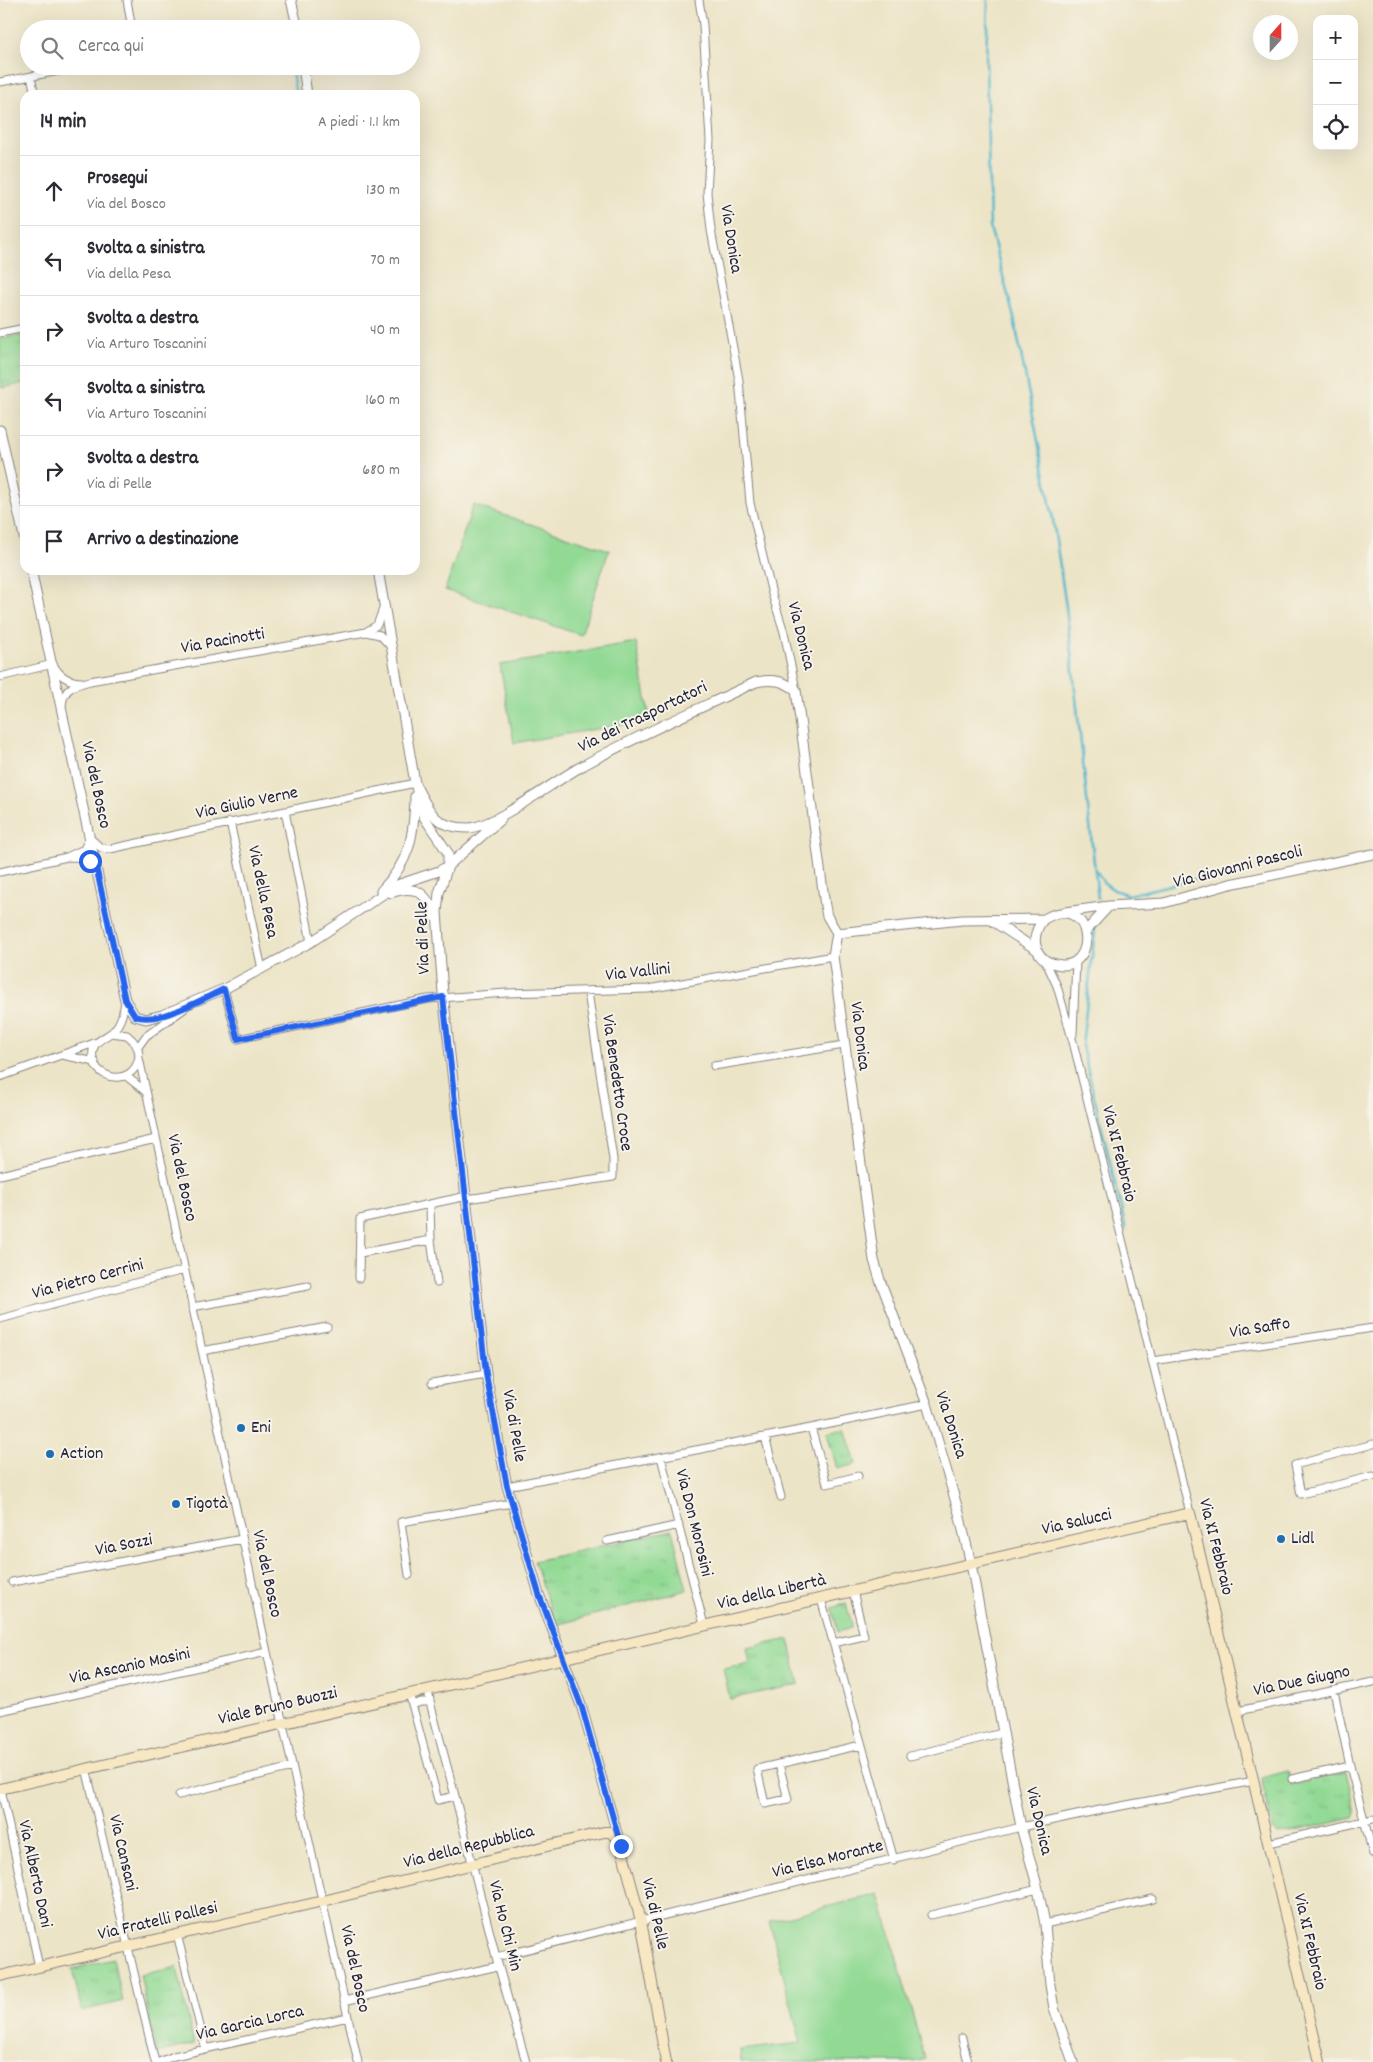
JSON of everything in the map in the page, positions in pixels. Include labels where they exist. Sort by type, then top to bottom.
[{"type":"main road","name":"Via Salucci","points":[[971,1564],[1190,1513]]},
{"type":"main road","name":"Via XI Febbraio","points":[[1190,1513],[1320,2062]]},
{"type":"main road","name":"Via della Libertà","points":[[564,1658],[971,1564]]},
{"type":"main road","name":"Viale Bruno Buozzi","points":[[0,1789],[564,1658]]},
{"type":"main road","name":"Via della Repubblica","points":[[323,1901],[604,1832],[610,1832],[620,1844]]},
{"type":"main road","name":"Via di Pelle","points":[[620,1844],[641,1921],[666,2062]]},
{"type":"main road","name":"Via Fratelli Pallesi","points":[[0,1976],[323,1901]]},
{"type":"street","points":[[126,0],[130,20]]},
{"type":"street","points":[[291,0],[294,20]]},
{"type":"street","name":"Via Donica","points":[[699,0],[703,25],[710,140],[707,193],[711,230],[739,380],[750,503],[772,594],[784,632],[796,690],[825,906],[827,916],[837,933],[833,956],[874,1260],[927,1404],[959,1513],[971,1564],[1021,1827],[1038,1889],[1045,1924],[1050,1985],[1054,2008],[1073,2062]]},
{"type":"street","points":[[0,82],[37,75]]},
{"type":"street","points":[[305,75],[307,90]]},
{"type":"street","points":[[32,76],[34,90]]},
{"type":"street","points":[[0,333],[20,329]]},
{"type":"street","points":[[0,430],[20,518]]},
{"type":"street","name":"Via del Bosco","points":[[32,575],[125,1000],[120,1022],[112,1032]]},
{"type":"street","points":[[379,575],[415,784],[424,817],[446,848],[448,866]]},
{"type":"street","name":"Via Pacinotti","points":[[52,664],[57,672],[66,679],[78,682],[90,681],[362,632],[372,629],[380,621],[384,595]]},
{"type":"street","name":"Via Pacinotti","points":[[362,632],[376,633],[384,638],[390,648],[394,664]]},
{"type":"street","points":[[0,677],[52,664]]},
{"type":"street","name":"Via dei Trasportatori","points":[[415,784],[430,815],[452,826],[470,828],[481,825],[510,810],[584,765],[756,682],[766,680],[781,681],[796,690]]},
{"type":"street","name":"Via Pacinotti","points":[[62,710],[67,690],[90,681]]},
{"type":"street","points":[[368,904],[395,876],[403,864],[414,818],[415,784]]},
{"type":"street","name":"Via Giulio Verne","points":[[90,836],[101,848],[110,849],[285,810],[415,784]]},
{"type":"street","points":[[285,810],[311,942]]},
{"type":"street","name":"Via dei Trasportatori","points":[[448,866],[510,810]]},
{"type":"street","name":"Via della Pesa","points":[[230,822],[262,970]]},
{"type":"street","points":[[0,872],[67,857],[84,849],[90,836]]},
{"type":"street","name":"Via Giovanni Pascoli","points":[[837,933],[962,920],[1044,919],[1052,914],[1109,906],[1164,903],[1230,884],[1373,854]]},
{"type":"street","points":[[67,857],[79,857],[90,861],[97,871]]},
{"type":"street","name":"Via della Pesa","points":[[138,1047],[146,1036],[193,1004],[262,970],[311,942],[397,885],[440,871],[448,866]]},
{"type":"street","name":"Via di Pelle","points":[[448,866],[439,893],[438,932],[450,1074],[467,1198],[486,1374],[507,1486],[539,1594],[584,1717],[620,1844]]},
{"type":"street","name":"Via della Pesa","points":[[368,904],[393,892],[409,889],[416,890],[424,896],[431,906],[438,932]]},
{"type":"street","points":[[1086,931],[1109,906]]},
{"type":"street","points":[[991,920],[1037,950],[1045,960],[1058,965],[1068,964],[1083,954],[1086,946],[1086,931],[1076,917],[1060,913]]},
{"type":"street","points":[[1037,950],[1035,942],[1036,932],[1044,919]]},
{"type":"street","name":"Via Vallini","points":[[224,989],[238,1039],[443,997],[506,993],[648,989],[833,956]]},
{"type":"street","name":"Via XI Febbraio","points":[[1045,960],[1057,986],[1105,1164],[1190,1513]]},
{"type":"street","name":"Via XI Febbraio","points":[[1073,1042],[1076,960]]},
{"type":"street","name":"Via Benedetto Croce","points":[[467,1198],[613,1177],[613,1159],[588,992]]},
{"type":"street","name":"Via della Pesa","points":[[125,1000],[135,1016],[146,1019],[193,1004]]},
{"type":"street","points":[[0,1076],[97,1042],[103,1036],[112,1032],[127,1035],[138,1047]]},
{"type":"street","points":[[97,1042],[93,1054],[95,1062],[101,1072],[107,1076],[115,1078],[126,1076],[133,1071],[139,1058]]},
{"type":"street","points":[[714,1066],[844,1045]]},
{"type":"street","name":"Via del Bosco","points":[[138,1047],[146,1092],[282,1724],[358,2062]]},
{"type":"street","points":[[59,1055],[95,1062]]},
{"type":"street","points":[[126,1076],[146,1092]]},
{"type":"street","points":[[0,1175],[156,1139]]},
{"type":"street","points":[[359,1278],[360,1219],[467,1198]]},
{"type":"street","points":[[430,1205],[431,1240],[436,1283]]},
{"type":"street","points":[[360,1253],[431,1240]]},
{"type":"street","name":"Via Pietro Cerrini","points":[[0,1319],[184,1270]]},
{"type":"street","points":[[192,1307],[308,1286]]},
{"type":"street","points":[[202,1350],[327,1327]]},
{"type":"street","name":"Via Saffo","points":[[1152,1361],[1373,1328]]},
{"type":"street","points":[[432,1383],[486,1374]]},
{"type":"street","points":[[507,1486],[927,1404]]},
{"type":"street","points":[[811,1428],[827,1484],[858,1476]]},
{"type":"street","points":[[765,1437],[781,1497]]},
{"type":"street","points":[[1373,1444],[1295,1465],[1302,1494],[1373,1476]]},
{"type":"street","name":"Via Don Morosini","points":[[661,1457],[704,1625]]},
{"type":"street","points":[[409,1575],[401,1522],[512,1503]]},
{"type":"street","points":[[607,1541],[679,1525]]},
{"type":"street","name":"Via Sozzi","points":[[12,1582],[242,1539]]},
{"type":"street","points":[[833,1643],[864,1636],[853,1591]]},
{"type":"street","points":[[821,1599],[894,1860]]},
{"type":"street","name":"Via Ascanio Masini","points":[[0,1711],[267,1652]]},
{"type":"street","points":[[568,1671],[574,1658],[580,1654]]},
{"type":"street","name":"Via Due Giugno","points":[[1238,1711],[1373,1682]]},
{"type":"street","name":"Via Ho Chi Min","points":[[428,1689],[498,1966],[526,2062]]},
{"type":"street","points":[[1334,1691],[1350,1766],[1373,1854]]},
{"type":"street","points":[[409,1694],[438,1800],[456,1796]]},
{"type":"street","points":[[412,1705],[430,1702]]},
{"type":"street","points":[[910,1756],[1002,1733]]},
{"type":"street","points":[[779,1764],[788,1799],[765,1804],[757,1769],[862,1745]]},
{"type":"street","points":[[1292,1779],[1350,1766]]},
{"type":"street","points":[[179,1795],[292,1767]]},
{"type":"street","name":"Via Cansani","points":[[86,1768],[157,2062]]},
{"type":"street","name":"Via Elsa Morante","points":[[496,1957],[894,1860],[1021,1827],[1254,1781]]},
{"type":"street","name":"Via Alberto Dani","points":[[0,1789],[38,1967]]},
{"type":"street","points":[[1269,1843],[1373,1819]]},
{"type":"street","points":[[931,1915],[1038,1889]]},
{"type":"street","points":[[1045,1924],[1153,1900]]},
{"type":"street","points":[[177,1934],[206,2050]]},
{"type":"street","points":[[344,2001],[498,1966]]},
{"type":"street","name":"Via Garcia Lorca","points":[[157,2062],[174,2056],[348,2017]]},
{"type":"street","points":[[962,2038],[968,2062]]},
{"type":"green space","points":[[20,335],[20,384],[2,388],[0,379],[0,339]]},
{"type":"green space","points":[[473,505],[609,550],[581,635],[445,590]]},
{"type":"green space","points":[[636,642],[650,720],[514,743],[500,665]]},
{"type":"green space","points":[[845,1428],[856,1464],[837,1469],[827,1432]]},
{"type":"green space","points":[[672,1530],[687,1590],[556,1625],[534,1561]]},
{"type":"green space","points":[[846,1603],[852,1625],[851,1628],[838,1632],[832,1608]]},
{"type":"green space","points":[[789,1639],[799,1684],[730,1699],[723,1669],[750,1664],[747,1648]]},
{"type":"green space","points":[[1288,1771],[1292,1785],[1346,1772],[1356,1813],[1354,1818],[1277,1835],[1274,1832],[1261,1778]]},
{"type":"green space","points":[[879,1894],[925,2059],[914,2062],[741,2062],[740,2050],[801,2043],[769,1921]]},
{"type":"green space","points":[[113,1959],[123,2001],[82,2011],[72,1969]]},
{"type":"green space","points":[[177,1967],[194,2044],[157,2053],[140,1975]]},
{"type":"waterway","points":[[988,0],[986,61],[990,227],[1014,318],[1052,513],[1066,607],[1098,899]]},
{"type":"waterway","points":[[293,75],[295,90]]},
{"type":"waterway","points":[[1354,863],[1373,859]]},
{"type":"waterway","points":[[1095,868],[1103,882],[1114,890],[1128,895],[1208,876]]},
{"type":"waterway","points":[[1095,929],[1082,1046],[1126,1229]]},
{"type":"place","name":"Eni","points":[[241,1428]]},
{"type":"place","name":"Action","points":[[50,1454]]},
{"type":"place","name":"Tigotà","points":[[176,1504]]},
{"type":"place","name":"Lidl","points":[[1281,1539]]},
{"type":"route","points":[[90,861],[96,867],[125,1000],[130,1011],[140,1018],[146,1019],[162,1015],[193,1004],[224,989],[238,1039],[443,997],[450,1074],[467,1199],[486,1374],[507,1486],[539,1594],[582,1708],[621,1846]]}]
